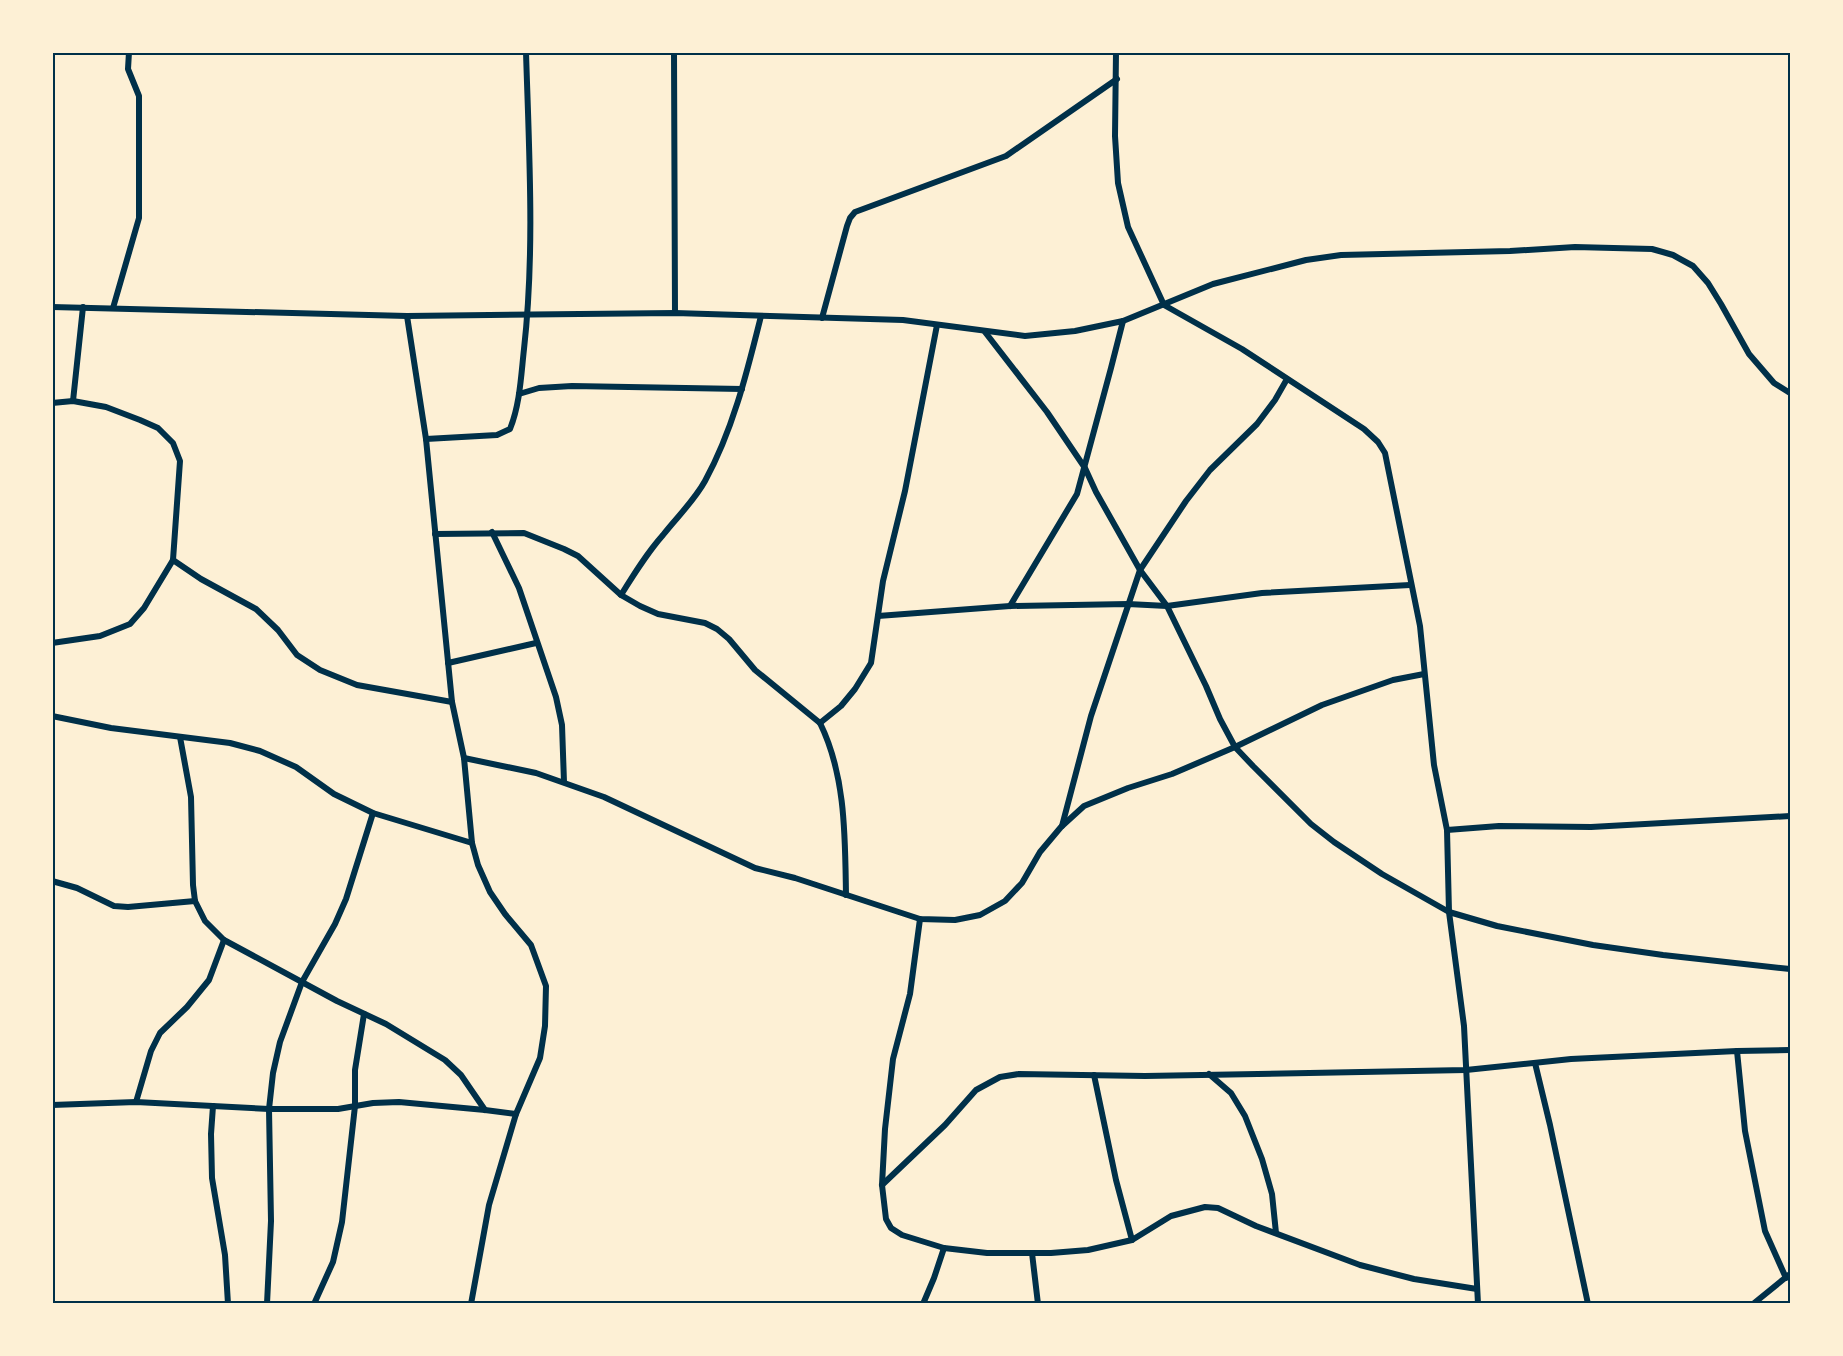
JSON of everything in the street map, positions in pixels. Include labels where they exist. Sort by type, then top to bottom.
[{"type":"street","points":[[113,308],[139,218],[140,103],[128,69],[129,52]]},
{"type":"street","points":[[426,440],[497,435],[510,429],[515,416],[528,315],[526,52]]},
{"type":"street","points":[[674,52],[675,313]]},
{"type":"street","points":[[1116,52],[1115,136],[1118,183],[1128,227],[1164,305],[1242,348],[1364,429],[1378,442],[1385,453],[1420,626],[1434,765],[1447,830],[1449,912],[1464,1026],[1478,1304]]},
{"type":"street","points":[[822,318],[847,226],[855,212],[1006,156],[1117,79]]},
{"type":"street","points":[[52,307],[407,316],[675,313],[903,320],[1025,336],[1076,331],[1123,321],[1213,284],[1306,260],[1341,255],[1575,247],[1652,249],[1673,255],[1693,266],[1708,283],[1749,354],[1774,383],[1791,393]]},
{"type":"street","points":[[74,401],[83,308]]},
{"type":"street","points":[[407,316],[426,440],[452,702],[464,758],[472,843],[478,865],[490,892],[531,945],[546,986],[545,1026],[540,1058],[516,1114],[489,1205],[471,1304]]},
{"type":"street","points":[[621,595],[640,564],[687,507],[705,481],[721,446],[742,388],[761,316]]},
{"type":"street","points":[[1010,606],[1077,494],[1123,321]]},
{"type":"street","points":[[820,723],[841,706],[855,689],[870,663],[883,581],[896,536],[913,456],[937,325]]},
{"type":"street","points":[[985,332],[1047,412],[1085,468],[1140,570],[1167,606],[1235,747],[1311,824],[1383,874],[1449,912],[1497,926],[1593,945],[1791,969]]},
{"type":"street","points":[[1061,827],[1091,716],[1140,570],[1186,501],[1210,470],[1257,424],[1287,379]]},
{"type":"street","points":[[519,394],[539,388],[572,386],[742,388]]},
{"type":"street","points":[[52,403],[74,401],[106,406],[158,428],[173,443],[180,461],[172,560],[144,608],[130,624],[100,636],[52,643]]},
{"type":"street","points":[[492,532],[519,588],[556,698],[562,725],[564,782]]},
{"type":"street","points":[[435,534],[524,533],[578,556],[621,595],[640,606],[658,614],[705,623],[717,628],[755,670],[820,723],[834,762],[844,822],[846,895]]},
{"type":"street","points":[[172,560],[256,609],[278,630],[297,655],[320,670],[357,685],[452,702]]},
{"type":"street","points":[[879,616],[1010,606],[1128,604],[1167,606],[1262,593],[1410,585]]},
{"type":"street","points":[[448,663],[536,643]]},
{"type":"street","points":[[464,758],[536,773],[604,797],[755,868],[920,919],[955,920],[980,915],[1005,901],[1022,883],[1040,852],[1061,827],[1084,806],[1128,788],[1172,774],[1322,705],[1393,680],[1424,674]]},
{"type":"street","points":[[52,716],[111,728],[230,742],[260,751],[296,767],[334,794],[373,813],[472,843]]},
{"type":"street","points":[[180,737],[191,797],[195,901],[205,921],[224,939],[422,1045],[445,1060],[461,1076],[485,1110]]},
{"type":"street","points":[[267,1304],[270,1221],[269,1109],[273,1073],[280,1042],[302,982],[335,924],[346,899],[373,813]]},
{"type":"street","points":[[1447,830],[1499,826],[1591,827],[1791,816]]},
{"type":"street","points":[[52,881],[77,888],[114,906],[128,908],[195,901]]},
{"type":"street","points":[[920,919],[910,994],[893,1059],[885,1129],[882,1185],[886,1219],[891,1228],[902,1235],[944,1248],[987,1253],[1051,1253],[1088,1250],[1132,1240],[1171,1216],[1205,1207],[1218,1208],[1275,1233],[1360,1265],[1414,1279],[1477,1289]]},
{"type":"street","points":[[136,1102],[151,1051],[160,1033],[187,1007],[209,980],[224,939]]},
{"type":"street","points":[[314,1304],[333,1262],[342,1222],[355,1106],[355,1070],[364,1014]]},
{"type":"street","points":[[882,1185],[945,1125],[975,1090],[1000,1077],[1019,1074],[1145,1076],[1466,1070],[1535,1063],[1791,1050]]},
{"type":"street","points":[[1737,1051],[1745,1131],[1766,1231],[1788,1276],[1753,1304]]},
{"type":"street","points":[[1535,1063],[1588,1304]]},
{"type":"street","points":[[1094,1074],[1116,1180],[1132,1240]]},
{"type":"street","points":[[1209,1074],[1232,1093],[1245,1116],[1262,1159],[1272,1194],[1275,1233]]},
{"type":"street","points":[[52,1105],[136,1102],[269,1109],[338,1108],[399,1102],[516,1114]]},
{"type":"street","points":[[213,1106],[212,1178],[225,1255],[228,1304]]},
{"type":"street","points":[[923,1304],[944,1248]]},
{"type":"street","points":[[1032,1253],[1038,1304]]}]
